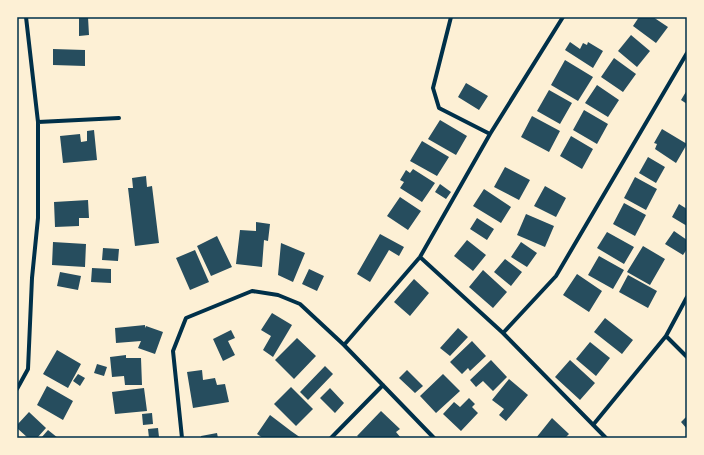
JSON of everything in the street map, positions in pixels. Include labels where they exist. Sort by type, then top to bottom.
[{"type":"street","points":[[17,389],[28,369],[32,278],[38,218],[38,122],[26,17]]},
{"type":"street","points":[[451,17],[433,88],[439,108],[490,134]]},
{"type":"street","points":[[344,345],[420,257],[490,134],[563,17]]},
{"type":"street","points":[[503,333],[556,276],[687,53]]},
{"type":"street","points":[[38,122],[119,118]]},
{"type":"street","points":[[420,257],[503,333],[606,438]]},
{"type":"street","points":[[182,438],[173,351],[186,318],[252,291],[278,295],[300,304],[344,345],[434,438]]},
{"type":"street","points":[[593,425],[666,336],[687,297]]},
{"type":"street","points":[[666,336],[687,357]]},
{"type":"street","points":[[331,438],[383,385]]},
{"type":"building","points":[[79,17],[88,17],[89,35],[79,36]]},
{"type":"building","points":[[639,17],[653,17],[668,27],[656,43],[633,26]]},
{"type":"building","points":[[631,35],[650,51],[637,67],[618,51]]},
{"type":"building","points":[[570,42],[580,49],[583,43],[587,45],[588,42],[603,51],[593,68],[565,50]]},
{"type":"building","points":[[53,49],[85,50],[85,66],[53,65]]},
{"type":"building","points":[[614,58],[636,74],[623,92],[601,77]]},
{"type":"building","points":[[565,60],[593,77],[578,101],[551,85]]},
{"type":"building","points":[[466,83],[488,96],[479,110],[458,97]]},
{"type":"building","points":[[597,85],[619,100],[608,117],[585,103]]},
{"type":"building","points":[[549,90],[572,103],[560,124],[537,111]]},
{"type":"building","points":[[687,90],[687,104],[681,100]]},
{"type":"building","points":[[584,110],[608,124],[597,144],[573,130]]},
{"type":"building","points":[[532,116],[560,131],[549,152],[521,137]]},
{"type":"building","points":[[440,120],[467,136],[456,155],[428,139]]},
{"type":"building","points":[[662,129],[687,144],[676,163],[655,149],[657,144],[654,143]]},
{"type":"building","points":[[94,130],[97,160],[63,163],[60,136],[80,134],[81,142],[87,141],[87,131]]},
{"type":"building","points":[[571,136],[593,149],[582,169],[560,156]]},
{"type":"building","points":[[422,141],[449,157],[437,176],[410,161]]},
{"type":"building","points":[[648,157],[665,167],[656,183],[639,173]]},
{"type":"building","points":[[505,167],[530,180],[519,200],[494,187]]},
{"type":"building","points":[[413,169],[435,183],[422,202],[400,188],[404,182],[400,180],[406,170],[410,173]]},
{"type":"building","points":[[146,176],[147,187],[152,186],[159,243],[135,246],[128,188],[133,188],[132,178]]},
{"type":"building","points":[[635,177],[657,189],[646,210],[624,198]]},
{"type":"building","points":[[440,184],[451,192],[446,199],[435,192]]},
{"type":"building","points":[[545,186],[566,198],[556,217],[534,206]]},
{"type":"building","points":[[484,189],[511,207],[501,223],[473,206]]},
{"type":"building","points":[[400,197],[421,211],[408,230],[387,216]]},
{"type":"building","points":[[88,200],[89,218],[79,218],[79,226],[55,227],[54,202]]},
{"type":"building","points":[[624,203],[646,215],[635,236],[613,224]]},
{"type":"building","points":[[679,204],[687,209],[687,226],[672,217]]},
{"type":"building","points":[[526,214],[554,226],[545,247],[517,235]]},
{"type":"building","points":[[477,218],[494,229],[487,240],[470,229]]},
{"type":"building","points":[[256,222],[270,224],[268,241],[264,240],[262,267],[236,264],[240,230],[256,231]]},
{"type":"building","points":[[674,231],[687,240],[687,249],[683,255],[665,244]]},
{"type":"building","points":[[607,232],[634,247],[624,264],[597,248]]},
{"type":"building","points":[[380,234],[404,247],[399,256],[389,250],[370,282],[357,274]]},
{"type":"building","points":[[217,236],[232,267],[211,276],[197,246]]},
{"type":"building","points":[[467,240],[486,255],[473,271],[454,256]]},
{"type":"building","points":[[53,242],[86,244],[85,267],[52,265]]},
{"type":"building","points":[[521,242],[537,253],[527,267],[511,257]]},
{"type":"building","points":[[281,243],[305,253],[293,282],[278,275]]},
{"type":"building","points":[[643,246],[665,259],[650,285],[627,272]]},
{"type":"building","points":[[103,248],[119,249],[118,261],[102,260]]},
{"type":"building","points":[[195,250],[209,282],[190,290],[176,258]]},
{"type":"building","points":[[599,256],[624,270],[613,289],[588,275]]},
{"type":"building","points":[[505,259],[522,272],[511,286],[494,272]]},
{"type":"building","points":[[92,268],[111,269],[111,283],[91,282]]},
{"type":"building","points":[[309,269],[324,276],[317,291],[302,284]]},
{"type":"building","points":[[483,270],[507,292],[493,308],[469,287]]},
{"type":"building","points":[[60,272],[81,276],[78,290],[57,286]]},
{"type":"building","points":[[577,274],[602,291],[589,312],[563,295]]},
{"type":"building","points":[[628,275],[657,291],[648,308],[619,292]]},
{"type":"building","points":[[414,279],[429,293],[410,316],[394,302]]},
{"type":"building","points":[[272,313],[292,325],[273,357],[263,350],[271,336],[261,330]]},
{"type":"building","points":[[605,318],[633,340],[622,354],[594,332]]},
{"type":"building","points":[[145,325],[145,328],[146,326],[163,332],[155,354],[138,348],[141,341],[116,343],[115,328]]},
{"type":"building","points":[[458,328],[468,337],[450,356],[440,348]]},
{"type":"building","points":[[231,330],[235,338],[228,341],[235,355],[223,361],[213,339]]},
{"type":"building","points":[[297,338],[316,356],[294,379],[275,360]]},
{"type":"building","points":[[472,341],[486,356],[470,371],[468,368],[462,374],[450,362]]},
{"type":"building","points":[[590,342],[610,358],[596,376],[576,359]]},
{"type":"building","points":[[57,350],[81,364],[68,388],[43,374]]},
{"type":"building","points":[[126,355],[126,358],[141,358],[142,385],[125,385],[124,376],[112,377],[110,357]]},
{"type":"building","points":[[491,360],[507,377],[493,391],[483,381],[476,387],[470,380]]},
{"type":"building","points":[[570,360],[595,383],[580,400],[555,377]]},
{"type":"building","points":[[97,364],[107,367],[104,376],[94,373]]},
{"type":"building","points":[[325,366],[333,374],[308,400],[300,392]]},
{"type":"building","points":[[202,370],[203,380],[215,378],[217,385],[225,384],[229,402],[193,408],[187,372]]},
{"type":"building","points":[[407,370],[423,386],[415,393],[399,378]]},
{"type":"building","points":[[78,374],[85,378],[80,386],[73,381]]},
{"type":"building","points":[[443,374],[460,391],[436,413],[420,396]]},
{"type":"building","points":[[509,379],[528,395],[506,421],[499,415],[504,409],[492,400]]},
{"type":"building","points":[[47,386],[73,401],[63,420],[37,405]]},
{"type":"building","points":[[291,387],[313,409],[296,426],[274,404]]},
{"type":"building","points":[[144,388],[147,411],[115,414],[112,392]]},
{"type":"building","points":[[330,388],[344,403],[335,413],[320,398]]},
{"type":"building","points":[[469,398],[475,404],[472,407],[478,413],[461,431],[443,414],[454,402],[460,407]]},
{"type":"building","points":[[381,411],[400,429],[396,432],[401,438],[360,438],[357,436]]},
{"type":"building","points":[[29,412],[46,428],[37,438],[28,438],[17,428],[17,425]]},
{"type":"building","points":[[152,413],[153,424],[143,425],[142,414]]},
{"type":"building","points":[[270,415],[301,438],[263,438],[257,434]]},
{"type":"building","points":[[687,416],[687,429],[681,422]]},
{"type":"building","points":[[552,418],[569,434],[565,438],[536,438]]},
{"type":"building","points":[[158,428],[159,437],[149,438],[148,429]]},
{"type":"building","points":[[48,430],[58,438],[41,438]]},
{"type":"building","points":[[217,433],[218,438],[201,438],[201,436]]}]
